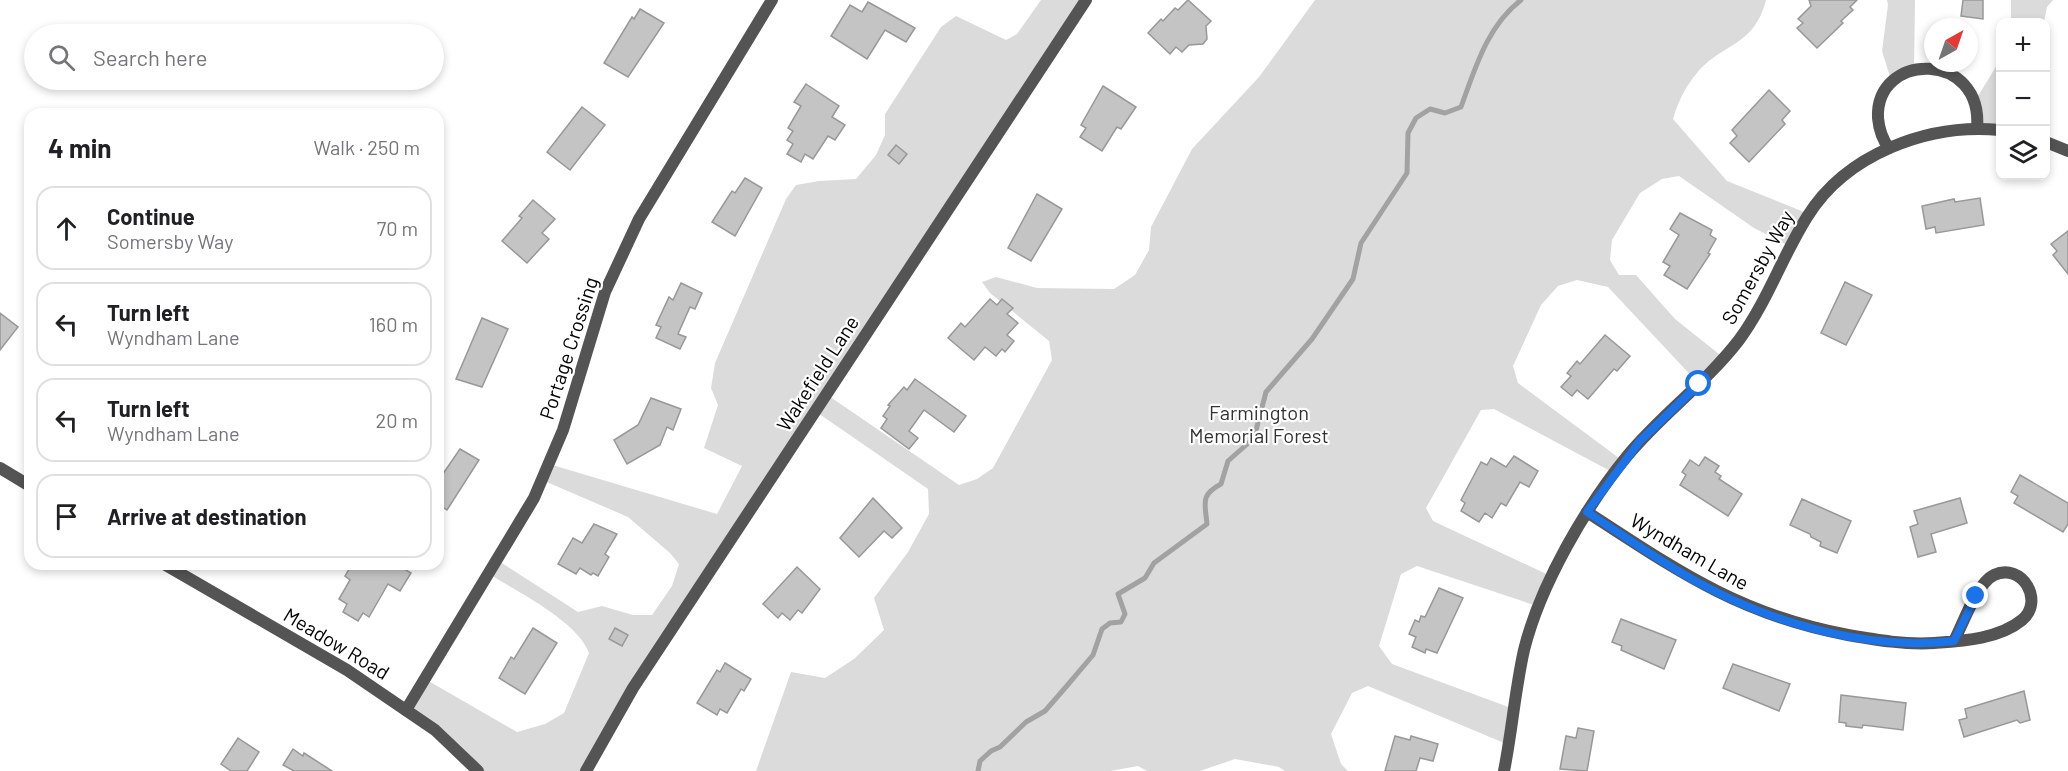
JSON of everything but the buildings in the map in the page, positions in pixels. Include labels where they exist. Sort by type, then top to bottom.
[{"type":"street","name":"Portage Crossing","points":[[406,710],[534,498],[563,430],[605,292],[639,219],[772,0]]},
{"type":"street","name":"Wakefield Lane","points":[[586,771],[633,688],[1086,0]]},
{"type":"street","points":[[1889,148],[1879,128],[1878,112],[1882,96],[1899,78],[1922,68],[1939,69],[1954,75],[1967,87],[1975,101],[1977,129]]},
{"type":"street","name":"Somersby Way","points":[[1504,771],[1525,648],[1555,571],[1587,512],[1640,441],[1737,342],[1761,307],[1799,231],[1820,200],[1858,166],[1889,148],[1942,133],[1977,129],[1996,130]]},
{"type":"street","points":[[2050,144],[2068,151]]},
{"type":"street","points":[[0,468],[24,482]]},
{"type":"street","name":"Wyndham Lane","points":[[1587,512],[1699,583],[1736,602],[1783,620],[1875,640],[1917,643],[1954,641],[1984,637],[2020,621],[2031,607],[2030,589],[2025,581],[2018,576],[2001,573],[1986,580],[1954,641]]},
{"type":"street","name":"Meadow Road","points":[[174,570],[347,670],[435,730],[478,771]]},
{"type":"green space","name":"Farmington Memorial Forest","points":[[1041,0],[1086,0],[826,394],[959,485],[977,479],[993,468],[1052,360],[1049,341],[990,293],[982,282],[996,277],[1037,288],[1114,289],[1135,275],[1149,250],[1151,227],[1192,149],[1259,77],[1315,0],[1766,0],[1754,27],[1707,63],[1693,78],[1682,95],[1673,119],[1727,181],[1809,214],[1791,247],[1754,228],[1679,176],[1662,179],[1640,193],[1612,240],[1610,260],[1619,275],[1636,275],[1675,319],[1724,358],[1699,384],[1608,287],[1577,280],[1558,286],[1541,305],[1513,366],[1518,383],[1623,461],[1614,473],[1494,409],[1481,410],[1426,508],[1433,521],[1553,577],[1540,607],[1417,566],[1401,574],[1379,646],[1392,664],[1514,709],[1509,745],[1368,686],[1352,693],[1331,734],[1341,764],[1348,771],[1285,771],[1279,767],[1235,759],[1200,771],[1147,771],[1138,766],[1110,771],[756,771],[791,672],[825,678],[854,659],[884,630],[874,598],[908,552],[929,514],[928,489],[815,411],[586,771],[478,771],[406,710],[425,679],[517,732],[545,724],[564,713],[589,653],[582,641],[560,619],[489,574],[497,560],[578,612],[602,606],[633,615],[652,615],[672,586],[679,564],[670,553],[628,517],[542,480],[549,464],[717,514],[742,466],[704,448],[718,405],[711,388],[715,363],[786,199],[796,185],[856,179],[876,155],[885,135],[885,114],[941,27],[956,16],[1006,40],[1017,34]]},
{"type":"green space","points":[[1887,0],[1915,0],[1914,70],[1892,83],[1882,51]]},
{"type":"green space","points":[[2011,0],[2053,0],[2047,7],[2045,18],[2011,18]]},
{"type":"green space","points":[[1996,67],[1996,127],[1977,129],[1975,101]]},
{"type":"waterway","points":[[978,771],[980,761],[991,751],[1000,747],[1026,722],[1045,711],[1093,655],[1102,629],[1110,623],[1121,622],[1125,614],[1118,594],[1145,578],[1154,563],[1207,524],[1205,500],[1210,492],[1221,484],[1228,461],[1254,438],[1266,392],[1312,339],[1353,279],[1361,243],[1407,173],[1408,133],[1416,118],[1430,109],[1445,113],[1461,107],[1477,63],[1491,35],[1499,22],[1521,0]]},
{"type":"route","points":[[1699,384],[1640,441],[1587,512],[1662,562],[1736,602],[1783,620],[1833,632],[1875,640],[1917,643],[1954,641],[1976,596]]}]
